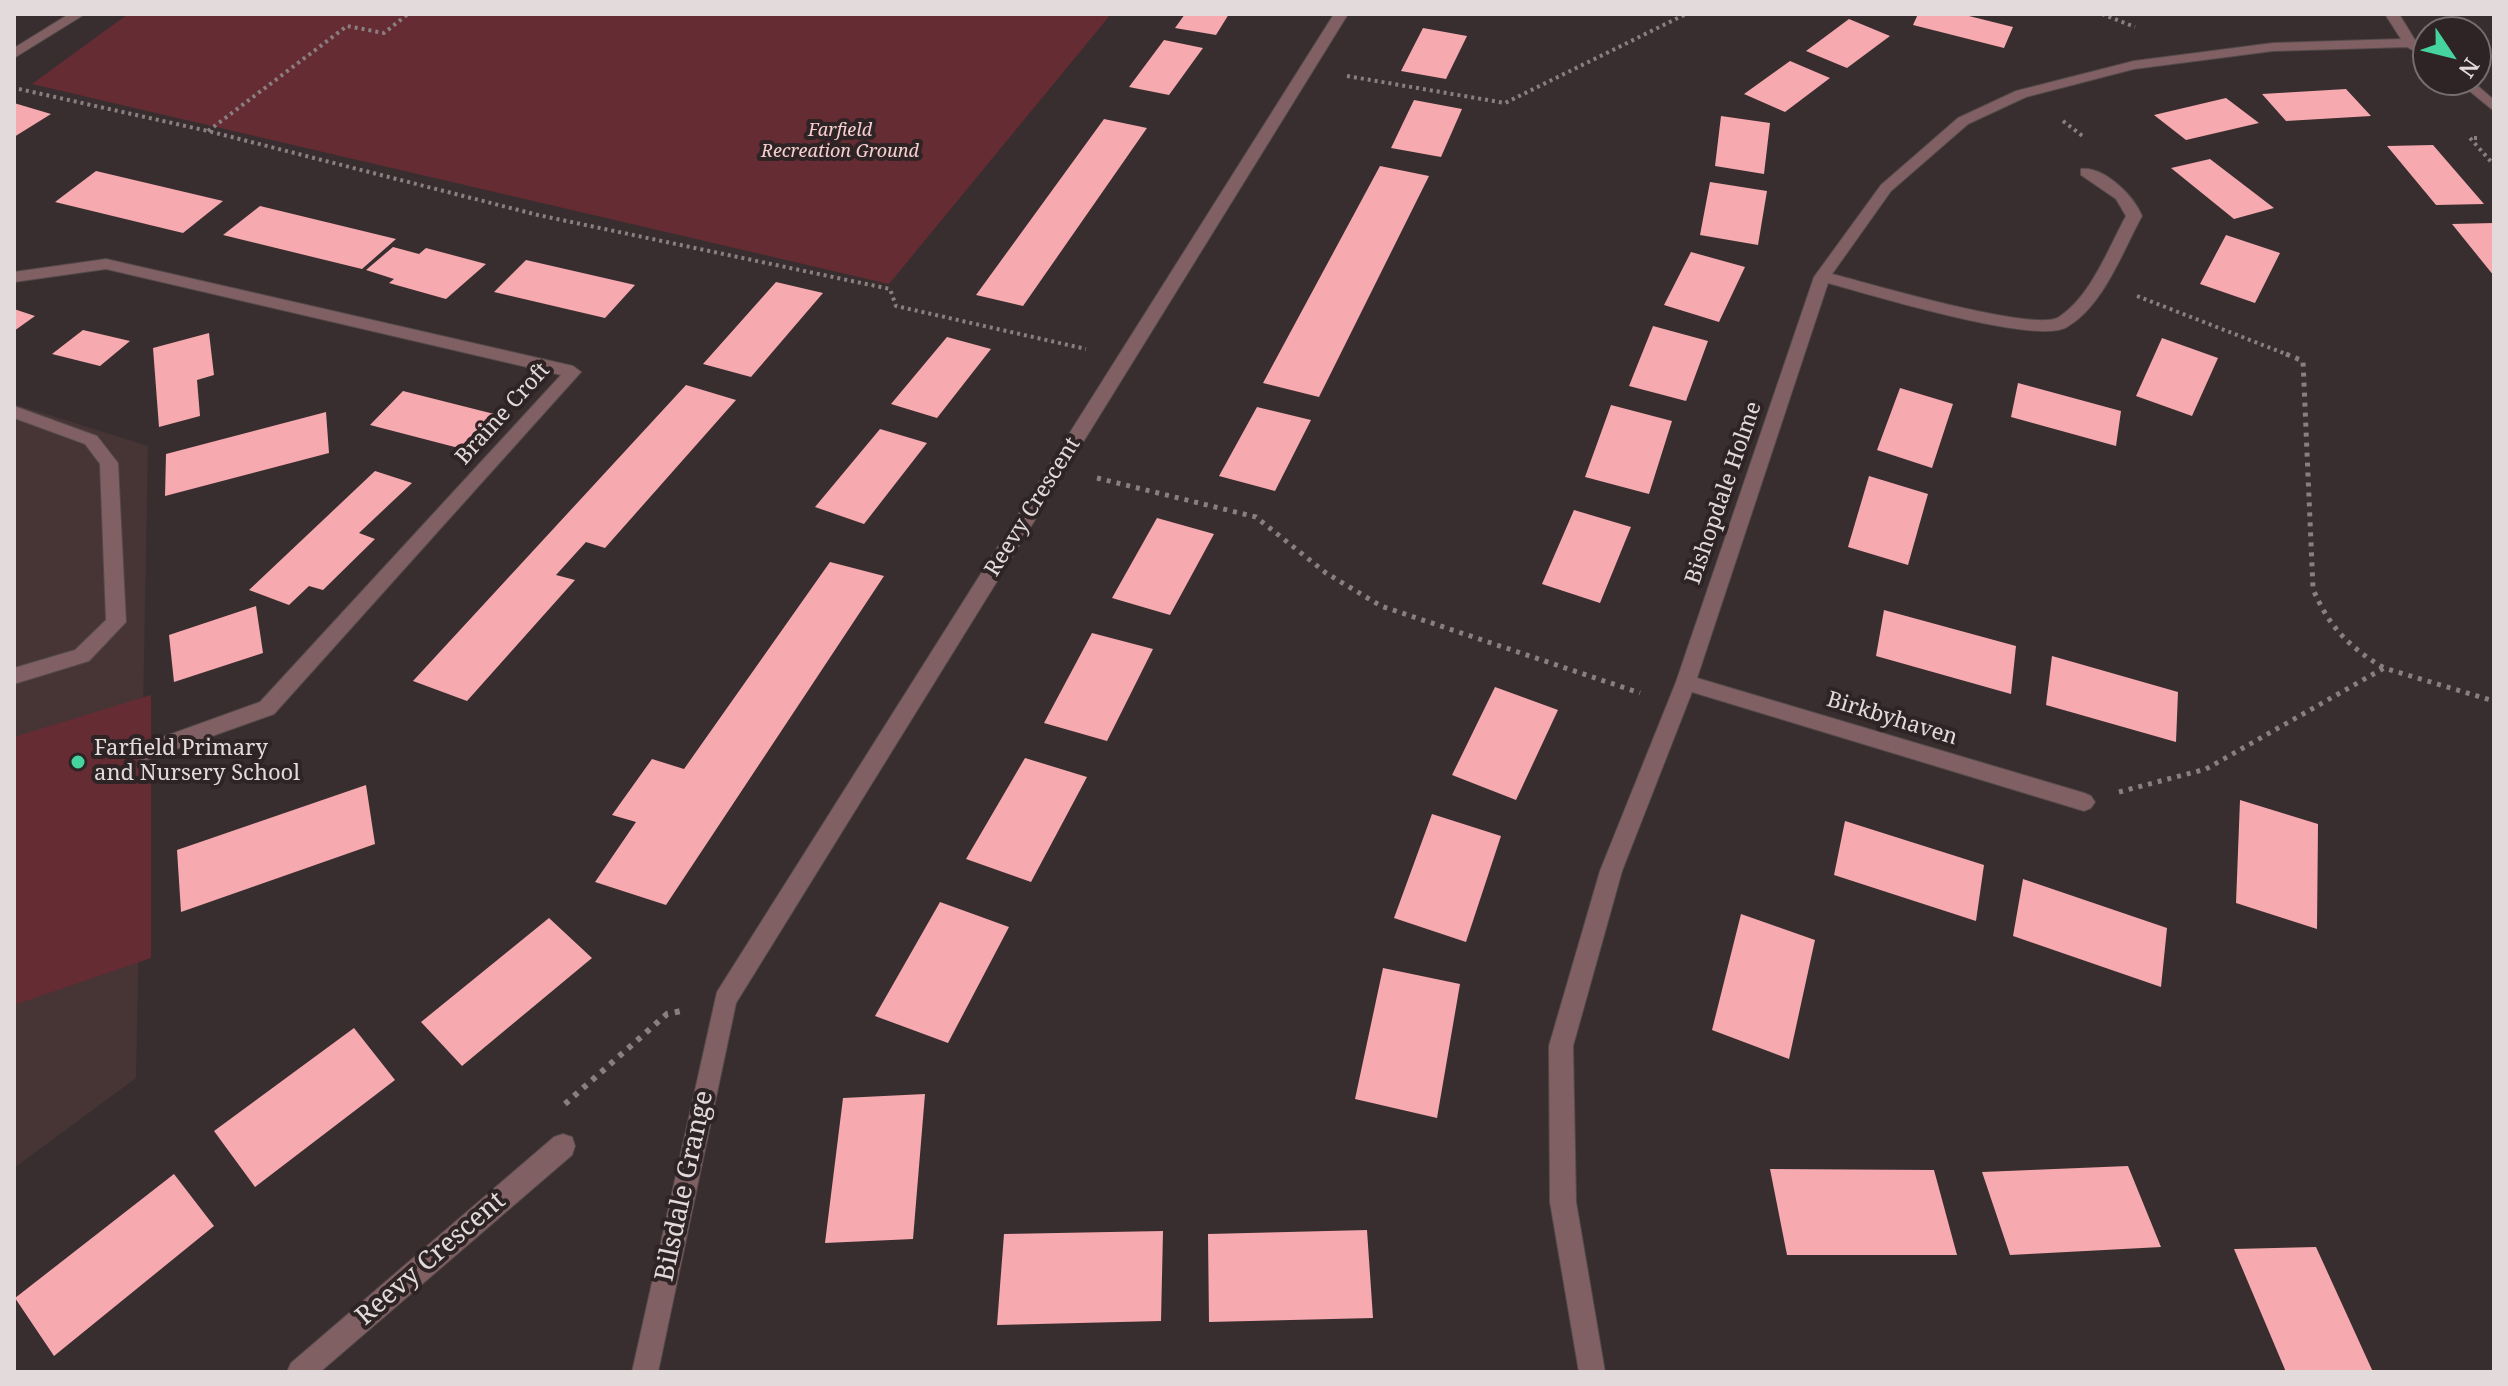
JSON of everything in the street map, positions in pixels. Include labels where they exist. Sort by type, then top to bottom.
[{"type":"street","points":[[14,54],[76,14]]},
{"type":"street","name":"Reevy Crescent","points":[[725,1000],[1341,14]]},
{"type":"street","points":[[2392,14],[2410,43]]},
{"type":"street","name":"Bishopdale Holme","points":[[1592,1372],[1563,1202],[1561,1046],[1611,871],[1686,682],[1822,277],[1886,188],[1963,121],[2021,94],[2134,65],[2273,47],[2410,43]]},
{"type":"street","points":[[1822,277],[2020,326],[2060,325],[2085,304],[2134,216],[2131,205],[2122,195],[2086,172]]},
{"type":"street","name":"Braine Croft","points":[[14,277],[106,264],[573,372],[267,708],[145,752]]},
{"type":"street","points":[[14,676],[82,656],[116,622],[109,463],[91,440],[18,420]]},
{"type":"street","name":"Birkbyhaven","points":[[1686,682],[2084,802]]},
{"type":"street","name":"Bilsdale Grange","points":[[645,1372],[725,1000]]},
{"type":"street","name":"Reevy Crescent","points":[[300,1372],[563,1146]]},
{"type":"path","points":[[208,131],[347,26],[384,33],[408,14]]},
{"type":"path","points":[[1307,69],[1505,103],[1686,14]]},
{"type":"path","points":[[14,88],[208,131],[538,215],[890,289],[896,306],[1126,358]]},
{"type":"path","points":[[2482,138],[2470,138],[2494,165]]},
{"type":"path","points":[[2099,280],[2303,361],[2313,589],[2326,623],[2346,645],[2384,668],[2494,701]]},
{"type":"path","points":[[1058,469],[1256,517],[1326,573],[1381,606],[1677,705]]},
{"type":"path","points":[[2084,802],[2206,769],[2384,668]]},
{"type":"path","points":[[563,1146],[542,1123],[667,1014],[725,1000]]},
{"type":"shaded area","name":"Farfield Primary and Nursery School","points":[[14,404],[148,446],[136,1078],[14,1168]]},
{"type":"green space","name":"Farfield Recreation Ground","points":[[128,14],[1111,14],[889,284],[32,84]]},
{"type":"green space","points":[[151,695],[151,958],[14,1005],[14,737]]},
{"type":"building","points":[[1185,14],[1229,14],[1216,35],[1175,28]]},
{"type":"building","points":[[1918,14],[1961,14],[2013,27],[2004,48],[1913,25]]},
{"type":"building","points":[[1849,19],[1890,36],[1847,68],[1806,51]]},
{"type":"building","points":[[1423,28],[1467,36],[1446,79],[1401,71]]},
{"type":"building","points":[[1164,40],[1203,48],[1169,95],[1129,87]]},
{"type":"building","points":[[1790,61],[1830,78],[1785,112],[1744,94]]},
{"type":"building","points":[[2346,89],[2371,116],[2286,121],[2262,94]]},
{"type":"building","points":[[2226,98],[2259,123],[2186,140],[2154,115]]},
{"type":"building","points":[[1414,100],[1462,109],[1441,157],[1391,148]]},
{"type":"building","points":[[14,103],[51,114],[14,137]]},
{"type":"building","points":[[1721,116],[1770,123],[1764,174],[1715,166]]},
{"type":"building","points":[[1104,119],[1147,128],[1023,306],[976,295]]},
{"type":"building","points":[[2433,145],[2484,204],[2436,205],[2387,146]]},
{"type":"building","points":[[2210,159],[2274,208],[2234,219],[2171,168]]},
{"type":"building","points":[[1380,166],[1429,176],[1319,397],[1263,383]]},
{"type":"building","points":[[96,171],[223,201],[183,233],[55,202]]},
{"type":"building","points":[[1710,182],[1767,191],[1758,245],[1700,235]]},
{"type":"building","points":[[260,206],[396,239],[362,269],[223,235]]},
{"type":"building","points":[[2494,223],[2494,276],[2452,224]]},
{"type":"building","points":[[2226,235],[2280,253],[2255,303],[2200,284]]},
{"type":"building","points":[[393,247],[419,254],[426,248],[486,264],[446,299],[389,283],[394,279],[366,270]]},
{"type":"building","points":[[1691,252],[1745,267],[1719,322],[1664,305]]},
{"type":"building","points":[[526,260],[635,285],[605,318],[494,292]]},
{"type":"building","points":[[776,282],[823,293],[751,377],[703,364]]},
{"type":"building","points":[[14,309],[35,316],[14,331]]},
{"type":"building","points":[[1653,326],[1708,341],[1686,401],[1629,386]]},
{"type":"building","points":[[83,330],[130,341],[100,366],[52,354]]},
{"type":"building","points":[[209,333],[214,375],[197,380],[200,416],[159,427],[153,348]]},
{"type":"building","points":[[947,337],[991,349],[937,418],[891,404]]},
{"type":"building","points":[[2162,338],[2218,358],[2192,416],[2136,396]]},
{"type":"building","points":[[2018,383],[2121,411],[2116,446],[2011,417]]},
{"type":"building","points":[[686,385],[736,400],[605,548],[586,542],[556,575],[575,580],[467,701],[413,681]]},
{"type":"building","points":[[1900,388],[1953,404],[1932,468],[1877,450]]},
{"type":"building","points":[[403,391],[506,417],[474,452],[370,425]]},
{"type":"building","points":[[1611,405],[1672,421],[1649,494],[1585,477]]},
{"type":"building","points":[[1257,407],[1311,420],[1275,491],[1219,476]]},
{"type":"building","points":[[326,412],[329,453],[165,496],[166,454]]},
{"type":"building","points":[[880,429],[927,443],[864,524],[815,507]]},
{"type":"building","points":[[375,471],[412,483],[359,533],[375,539],[323,590],[309,586],[289,605],[249,590]]},
{"type":"building","points":[[1869,476],[1928,494],[1908,565],[1848,547]]},
{"type":"building","points":[[1574,510],[1631,527],[1600,603],[1542,584]]},
{"type":"building","points":[[1157,518],[1214,534],[1170,615],[1112,598]]},
{"type":"building","points":[[830,562],[884,576],[666,905],[595,882],[636,822],[612,815],[652,759],[684,769]]},
{"type":"building","points":[[256,606],[263,653],[174,682],[169,635]]},
{"type":"building","points":[[1884,610],[2016,646],[2011,694],[1876,656]]},
{"type":"building","points":[[1092,633],[1153,649],[1107,741],[1044,723]]},
{"type":"building","points":[[2052,656],[2178,692],[2176,742],[2046,705]]},
{"type":"building","points":[[1495,687],[1558,710],[1516,800],[1452,775]]},
{"type":"building","points":[[1025,758],[1087,777],[1031,882],[966,859]]},
{"type":"building","points":[[366,785],[375,844],[181,912],[177,850]]},
{"type":"building","points":[[2240,800],[2318,824],[2317,929],[2236,903]]},
{"type":"building","points":[[1432,814],[1501,836],[1466,942],[1394,918]]},
{"type":"building","points":[[1845,821],[1984,865],[1976,921],[1834,875]]},
{"type":"building","points":[[2023,879],[2167,928],[2161,987],[2013,936]]},
{"type":"building","points":[[940,902],[1009,927],[948,1043],[875,1016]]},
{"type":"building","points":[[1741,914],[1815,940],[1789,1059],[1712,1030]]},
{"type":"building","points":[[549,918],[592,958],[462,1066],[421,1022]]},
{"type":"building","points":[[1383,968],[1460,984],[1437,1118],[1355,1099]]},
{"type":"building","points":[[354,1028],[395,1080],[255,1187],[214,1131]]},
{"type":"building","points":[[925,1094],[913,1239],[825,1243],[843,1098]]},
{"type":"building","points":[[2128,1166],[2161,1247],[2010,1255],[1982,1172]]},
{"type":"building","points":[[1770,1169],[1934,1170],[1957,1255],[1787,1255]]},
{"type":"building","points":[[174,1174],[214,1226],[54,1356],[15,1298]]},
{"type":"building","points":[[1367,1230],[1373,1318],[1209,1322],[1208,1234]]},
{"type":"building","points":[[1163,1231],[1161,1321],[997,1325],[1004,1234]]},
{"type":"building","points":[[2316,1247],[2373,1372],[2286,1372],[2234,1249]]},
{"type":"place","name":"Farfield Primary and Nursery School","points":[[78,762]]}]
